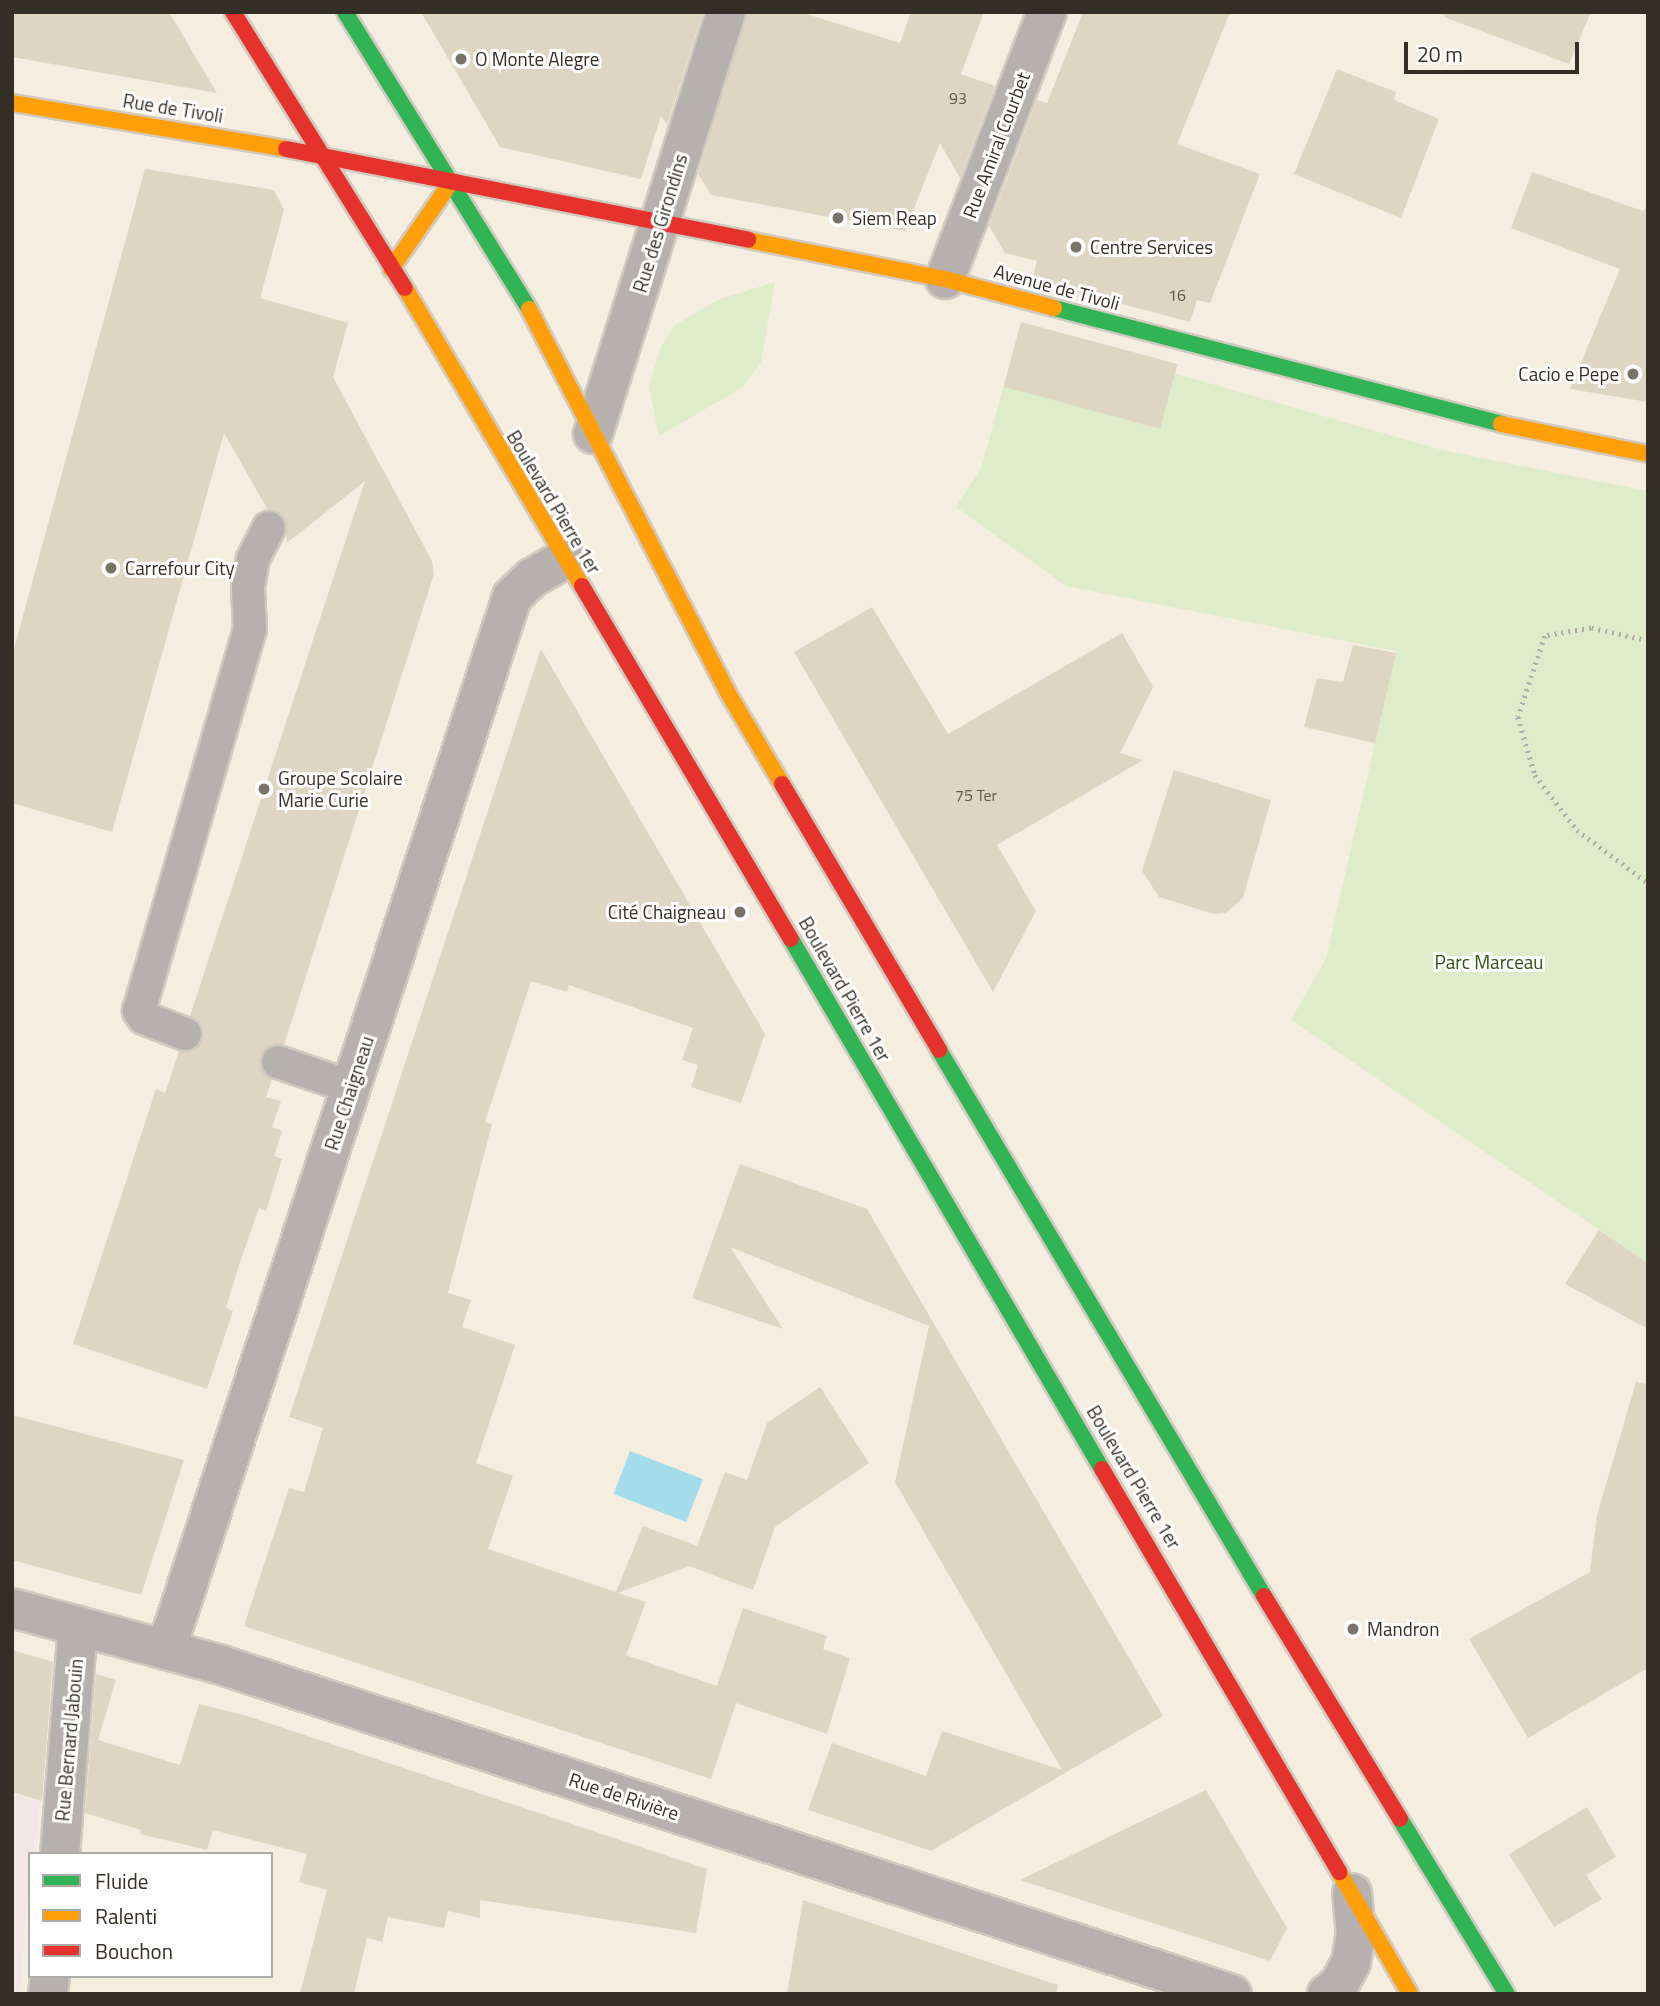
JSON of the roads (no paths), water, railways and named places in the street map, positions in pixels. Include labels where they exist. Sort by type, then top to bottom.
[{"type":"main road","name":"Boulevard Pierre 1er","points":[[233,12],[327,157],[1410,1994]]},
{"type":"main road","points":[[345,12],[520,293],[727,693],[1201,1493],[1507,1994]]},
{"type":"main road","name":"Rue de Tivoli","points":[[12,103],[452,181]]},
{"type":"main road","points":[[391,269],[452,181]]},
{"type":"main road","name":"Avenue de Tivoli","points":[[452,181],[945,279],[1450,414],[1648,454]]},
{"type":"street","name":"Rue des Girondins","points":[[593,434],[726,12]]},
{"type":"street","name":"Rue Amiral Courbet","points":[[945,279],[1046,12]]},
{"type":"street","name":"Rue Chaigneau","points":[[166,1650],[512,597],[532,578],[565,559]]},
{"type":"street","name":"Rue de Rivière","points":[[12,1608],[166,1650],[1232,1994]]},
{"type":"street","name":"Rue Bernard Jabouin","points":[[60,1852],[78,1626]]},
{"type":"street","points":[[1327,1994],[1339,1984],[1350,1962],[1356,1935],[1352,1893]]},
{"type":"lane","points":[[185,1034],[144,1018],[139,1011],[250,630],[248,587],[253,559],[270,528]]},
{"type":"lane","points":[[278,1062],[351,1087]]},
{"type":"water","points":[[630,1451],[703,1479],[686,1522],[614,1494]]},
{"type":"place","name":"O Monte Alegre","points":[[461,59]]},
{"type":"place","name":"Siem Reap","points":[[838,218]]},
{"type":"place","name":"Centre Services","points":[[1076,247]]},
{"type":"place","name":"Cacio e Pepe","points":[[1633,374]]},
{"type":"place","name":"Carrefour City","points":[[111,568]]},
{"type":"place","name":"Groupe Scolaire Marie Curie","points":[[264,789]]},
{"type":"place","name":"Cité Chaigneau","points":[[740,912]]},
{"type":"place","name":"Mandron","points":[[1353,1629]]},
{"type":"park label","name":"Parc Marceau","points":[[1489,962]]}]
